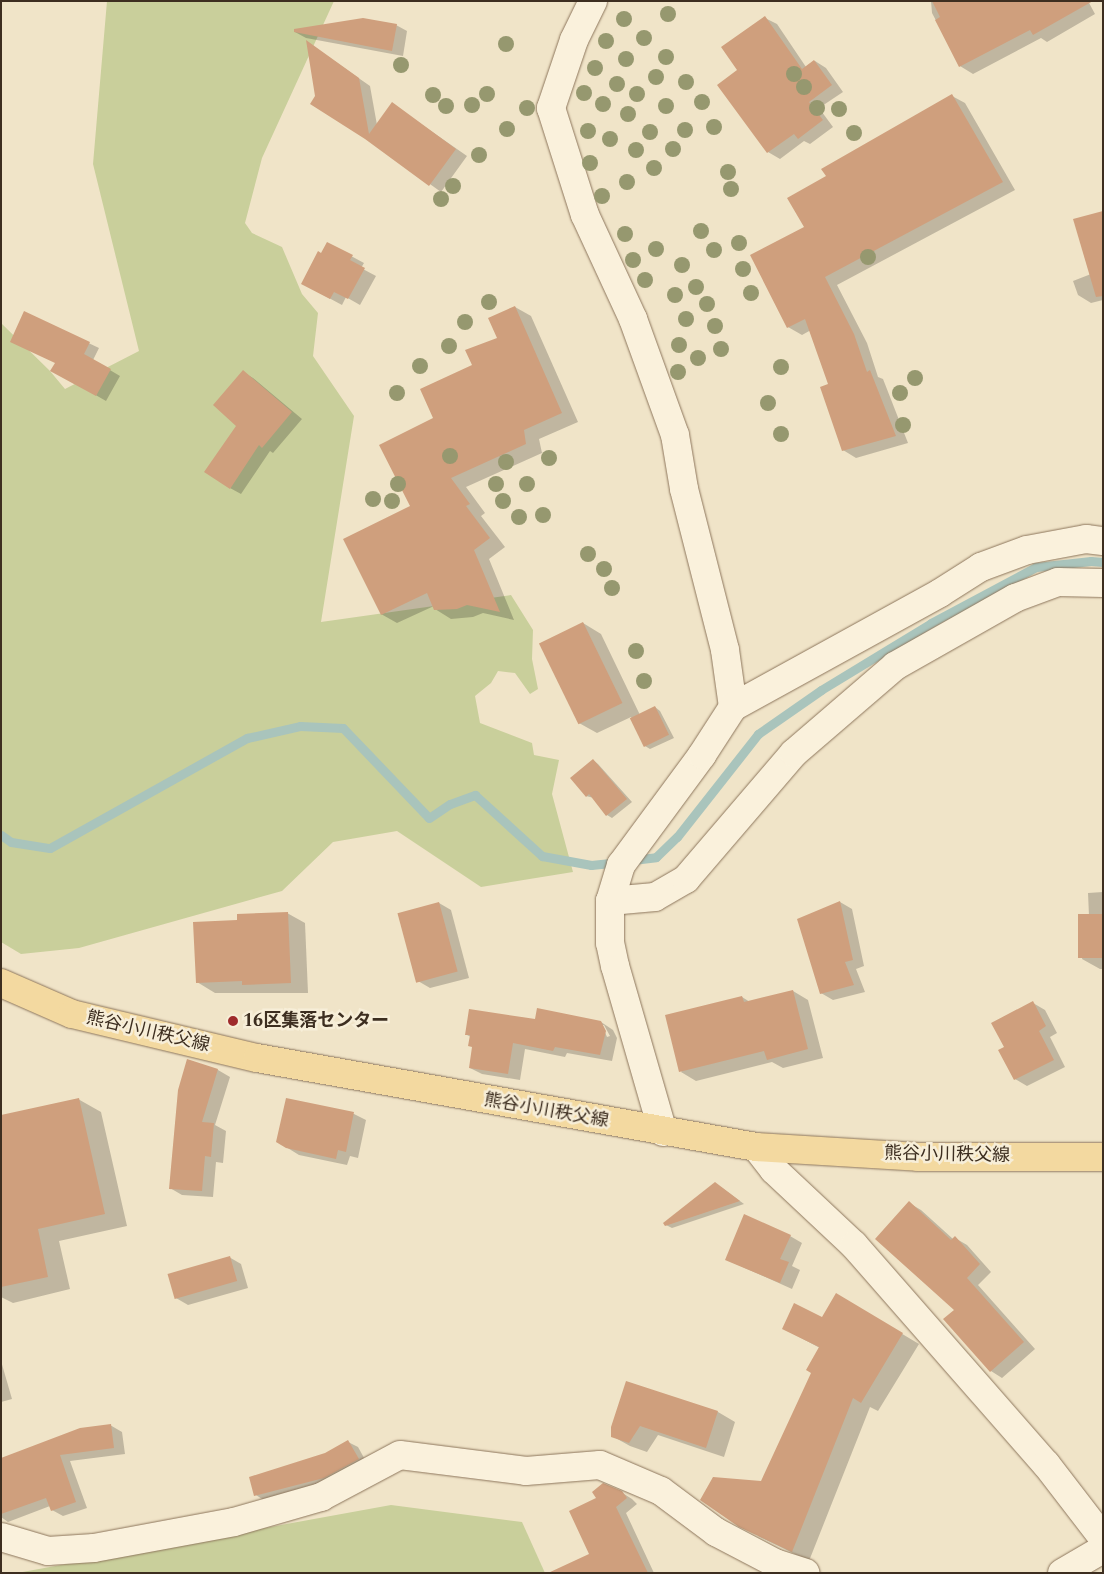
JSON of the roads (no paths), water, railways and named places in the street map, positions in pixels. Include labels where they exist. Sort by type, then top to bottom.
[{"type":"main road","name":"熊谷小川秩父線","points":[[1,983],[72,1014],[257,1058],[663,1132],[756,1147],[918,1156],[1103,1157]]},
{"type":"street","points":[[593,1],[574,40],[551,108],[585,215],[633,320],[675,435],[684,489],[725,650],[733,707]]},
{"type":"street","points":[[663,1132],[615,966],[610,943],[610,901],[621,864],[702,755],[733,707],[940,593],[981,567],[1027,550],[1086,539],[1103,542]]},
{"type":"street","points":[[610,901],[655,897],[686,879],[794,754],[895,666],[1014,598],[1058,582],[1103,583]]},
{"type":"street","points":[[756,1147],[774,1170],[860,1252],[1046,1464],[1103,1538]]},
{"type":"street","points":[[1,1537],[48,1551],[94,1548],[207,1528],[320,1497],[400,1455],[526,1471],[600,1465],[661,1491],[716,1532],[767,1558],[805,1573]]},
{"type":"street","points":[[1062,1573],[1103,1549]]},
{"type":"waterway","points":[[633,860],[656,857],[677,837],[758,734],[821,690],[931,623],[1036,567],[1091,561],[1103,562]]},
{"type":"waterway","points":[[1,835],[11,842],[50,848],[247,738],[300,726],[343,728],[429,818],[450,804],[475,795],[542,856],[591,865],[618,862]]},
{"type":"place","name":"16区集落センター","points":[[233,1021]]}]
